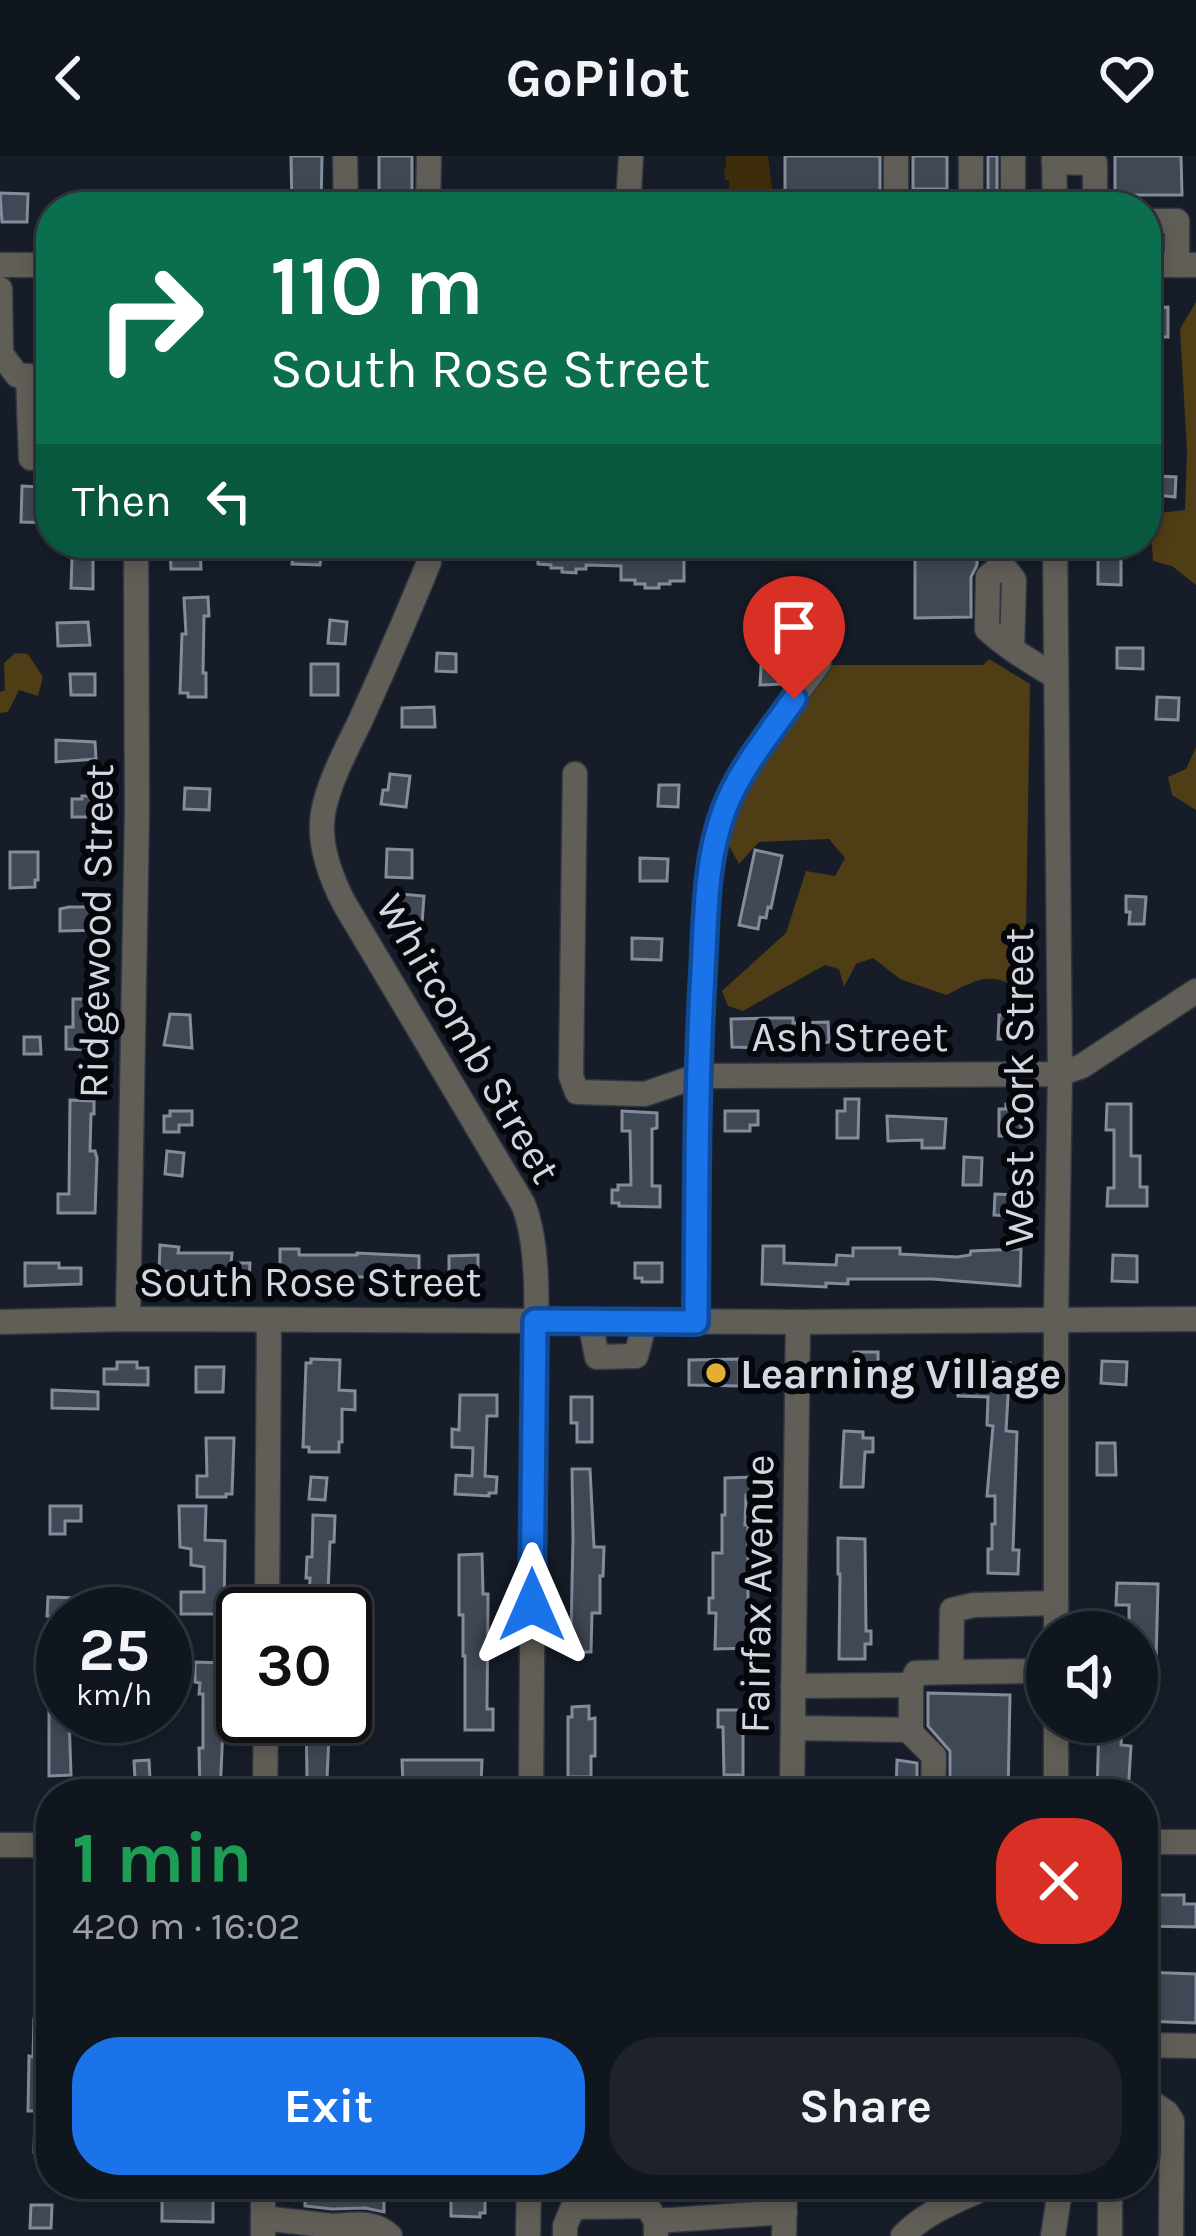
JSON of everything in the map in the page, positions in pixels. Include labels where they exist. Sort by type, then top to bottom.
[{"type":"street","points":[[345,156],[346,192]]},
{"type":"street","points":[[428,156],[428,192]]},
{"type":"street","points":[[629,192],[631,156]]},
{"type":"street","points":[[896,156],[896,192]]},
{"type":"street","points":[[971,156],[971,192]]},
{"type":"street","points":[[1013,156],[1013,192]]},
{"type":"street","points":[[1055,192],[1054,159],[1095,164],[1095,192]]},
{"type":"street","points":[[1161,221],[1177,221],[1186,265]]},
{"type":"street","points":[[0,265],[36,265]]},
{"type":"street","points":[[0,289],[1,354],[17,375],[36,375]]},
{"type":"street","points":[[31,458],[36,412]]},
{"type":"street","name":"Ridgewood Street","points":[[128,1319],[137,812],[136,558]]},
{"type":"street","name":"West Cork Street","points":[[1055,558],[1060,1074],[1056,1611]]},
{"type":"street","name":"Whitcomb Street","points":[[429,562],[334,776],[323,816],[323,846],[344,903],[523,1204],[534,1237],[531,1779]]},
{"type":"street","points":[[1012,649],[1056,677]]},
{"type":"street","points":[[696,1322],[697,1076],[708,883],[716,837],[744,771],[819,663]]},
{"type":"street","name":"Ash Street","points":[[575,774],[571,1076],[577,1092],[645,1094],[697,1076],[1060,1074],[1082,1066],[1196,991]]},
{"type":"street","name":"South Rose Street","points":[[0,1322],[1196,1319]]},
{"type":"street","points":[[267,1587],[269,1320]]},
{"type":"street","points":[[590,1322],[597,1357],[637,1356],[646,1322]]},
{"type":"street","name":"Fairfax Avenue","points":[[792,1779],[798,1322]]},
{"type":"street","points":[[951,1672],[952,1610],[1056,1603]]},
{"type":"street","points":[[933,1779],[934,1756],[910,1730],[911,1685],[916,1673],[1026,1671]]},
{"type":"street","points":[[794,1686],[911,1685]]},
{"type":"street","points":[[793,1728],[910,1730]]},
{"type":"street","points":[[265,1779],[266,1743]]},
{"type":"street","points":[[1056,1743],[1056,1779]]},
{"type":"street","points":[[1158,1842],[1196,1842]]},
{"type":"street","points":[[0,1845],[36,1845]]},
{"type":"street","points":[[1158,2045],[1196,2046]]},
{"type":"street","points":[[1158,2107],[1172,2121],[1172,2236]]},
{"type":"street","points":[[530,2199],[528,2231],[565,2231],[573,2206],[646,2206],[656,2228],[784,2224]]},
{"type":"street","points":[[903,2236],[918,2222],[961,2199]]},
{"type":"street","points":[[1053,2236],[1059,2199]]},
{"type":"street","points":[[1110,2199],[1110,2236]]},
{"type":"street","points":[[263,2227],[335,2231],[370,2224],[390,2236]]},
{"type":"shaded area","points":[[726,156],[768,156],[772,189],[729,192]]},
{"type":"shaded area","points":[[1196,302],[1196,585],[1153,558],[1161,558],[1161,513],[1185,510],[1187,451],[1180,329]]},
{"type":"shaded area","points":[[15,653],[28,654],[43,677],[38,696],[19,690],[8,712],[0,713],[4,663]]},
{"type":"shaded area","points":[[989,659],[1030,684],[1025,991],[985,979],[946,995],[900,979],[873,958],[856,964],[844,987],[839,969],[825,965],[743,1011],[728,1006],[722,991],[786,933],[806,871],[835,876],[845,858],[829,839],[759,842],[739,864],[725,838],[732,805],[826,665],[983,665]]},
{"type":"shaded area","points":[[1196,747],[1196,810],[1172,795],[1168,777],[1186,769]]},
{"type":"building","points":[[291,156],[322,156],[321,192],[292,192]]},
{"type":"building","points":[[379,156],[412,156],[412,192],[379,192]]},
{"type":"building","points":[[785,156],[880,156],[880,192],[785,192]]},
{"type":"building","points":[[913,156],[947,156],[947,189],[913,189]]},
{"type":"building","points":[[988,156],[997,156],[997,192],[988,192]]},
{"type":"building","points":[[1115,156],[1181,156],[1182,195],[1115,192]]},
{"type":"building","points":[[0,193],[28,194],[27,222],[2,222]]},
{"type":"building","points":[[1161,307],[1168,307],[1168,337],[1161,337]]},
{"type":"building","points":[[1161,476],[1176,477],[1175,497],[1161,496]]},
{"type":"building","points":[[22,486],[36,487],[36,522],[21,522]]},
{"type":"building","points":[[72,558],[93,558],[93,589],[71,588]]},
{"type":"building","points":[[170,558],[201,558],[201,569],[171,569]]},
{"type":"building","points":[[293,558],[321,558],[320,565],[292,564]]},
{"type":"building","points":[[538,558],[684,558],[684,581],[645,588],[635,580],[621,580],[621,566],[586,565],[576,573],[538,564]]},
{"type":"building","points":[[915,558],[977,558],[971,577],[971,617],[915,618]]},
{"type":"building","points":[[1098,558],[1121,558],[1121,585],[1098,584]]},
{"type":"building","points":[[208,597],[209,616],[204,616],[206,697],[188,697],[180,693],[184,598]]},
{"type":"building","points":[[768,617],[789,617],[790,636],[782,637],[782,663],[789,663],[789,676],[783,684],[760,685]]},
{"type":"building","points":[[330,620],[347,622],[345,644],[328,643]]},
{"type":"building","points":[[88,622],[90,645],[58,646],[57,623]]},
{"type":"building","points":[[1117,648],[1143,648],[1143,669],[1117,668]]},
{"type":"building","points":[[437,653],[456,654],[456,672],[436,671]]},
{"type":"building","points":[[311,664],[338,664],[338,695],[311,695]]},
{"type":"building","points":[[70,674],[95,674],[95,695],[71,695]]},
{"type":"building","points":[[1157,697],[1179,698],[1178,720],[1156,719]]},
{"type":"building","points":[[434,707],[435,727],[402,727],[402,708]]},
{"type":"building","points":[[56,740],[95,742],[96,759],[56,762]]},
{"type":"building","points":[[390,774],[410,776],[406,807],[381,804]]},
{"type":"building","points":[[659,785],[679,785],[678,807],[658,806]]},
{"type":"building","points":[[185,788],[210,789],[209,810],[184,809]]},
{"type":"building","points":[[100,796],[104,817],[72,817],[72,799]]},
{"type":"building","points":[[387,849],[412,850],[412,878],[386,877]]},
{"type":"building","points":[[755,850],[782,856],[771,908],[766,918],[760,917],[758,929],[739,925]]},
{"type":"building","points":[[10,852],[38,852],[35,887],[10,888]]},
{"type":"building","points":[[640,858],[668,859],[667,881],[640,881]]},
{"type":"building","points":[[401,894],[424,896],[422,924],[399,922]]},
{"type":"building","points":[[1126,896],[1146,897],[1144,924],[1129,924]]},
{"type":"building","points":[[104,907],[104,930],[60,931],[60,909]]},
{"type":"building","points":[[632,938],[662,939],[661,960],[632,959]]},
{"type":"building","points":[[73,999],[88,999],[87,1028],[96,1028],[96,1050],[66,1049],[66,1027],[73,1027]]},
{"type":"building","points":[[170,1014],[190,1015],[192,1048],[164,1045]]},
{"type":"building","points":[[999,1015],[1019,1015],[1021,1039],[998,1039]]},
{"type":"building","points":[[793,1018],[793,1023],[828,1022],[829,1042],[792,1045],[792,1049],[732,1047],[731,1019]]},
{"type":"building","points":[[24,1037],[40,1037],[41,1054],[24,1054]]},
{"type":"building","points":[[845,1099],[859,1099],[858,1138],[837,1138],[837,1111],[845,1111]]},
{"type":"building","points":[[70,1100],[94,1101],[90,1151],[97,1158],[95,1213],[58,1213],[58,1194],[69,1194]]},
{"type":"building","points":[[1006,1104],[1021,1104],[1021,1136],[999,1136],[999,1109],[1006,1109]]},
{"type":"building","points":[[1107,1104],[1131,1104],[1131,1156],[1140,1156],[1140,1187],[1147,1187],[1147,1206],[1107,1206],[1108,1188],[1114,1188],[1114,1130],[1106,1130]]},
{"type":"building","points":[[170,1111],[192,1111],[192,1125],[179,1125],[179,1132],[164,1132],[164,1116],[170,1116]]},
{"type":"building","points":[[622,1111],[657,1113],[657,1128],[652,1129],[652,1186],[660,1186],[660,1207],[612,1203],[612,1190],[631,1185],[630,1131],[622,1131]]},
{"type":"building","points":[[725,1111],[758,1111],[758,1125],[750,1125],[750,1131],[725,1131]]},
{"type":"building","points":[[887,1116],[946,1119],[944,1148],[922,1148],[922,1140],[888,1141]]},
{"type":"building","points":[[167,1151],[184,1153],[182,1176],[165,1174]]},
{"type":"building","points":[[964,1157],[982,1158],[981,1185],[963,1185]]},
{"type":"building","points":[[995,1194],[1016,1195],[1015,1216],[994,1215]]},
{"type":"building","points":[[160,1245],[179,1247],[178,1253],[232,1253],[231,1263],[250,1263],[249,1282],[159,1271]]},
{"type":"building","points":[[763,1246],[784,1246],[784,1263],[836,1265],[837,1255],[853,1256],[853,1248],[900,1248],[900,1254],[957,1257],[971,1251],[1021,1249],[1020,1286],[932,1279],[848,1279],[848,1284],[826,1283],[826,1287],[762,1284]]},
{"type":"building","points":[[280,1249],[299,1249],[299,1255],[419,1256],[419,1277],[280,1277]]},
{"type":"building","points":[[478,1255],[478,1277],[449,1277],[449,1256]]},
{"type":"building","points":[[1113,1255],[1137,1256],[1137,1282],[1112,1281]]},
{"type":"building","points":[[25,1263],[81,1268],[81,1284],[25,1286]]},
{"type":"building","points":[[635,1263],[662,1263],[662,1282],[635,1278]]},
{"type":"building","points":[[854,1352],[878,1352],[878,1377],[853,1377]]},
{"type":"building","points":[[739,1359],[739,1386],[689,1385],[689,1360]]},
{"type":"building","points":[[340,1360],[339,1390],[355,1391],[355,1410],[342,1409],[339,1452],[309,1452],[309,1447],[303,1447],[306,1363]]},
{"type":"building","points":[[1102,1361],[1127,1362],[1126,1385],[1101,1383]]},
{"type":"building","points":[[117,1362],[137,1362],[137,1368],[148,1368],[148,1385],[104,1384],[104,1369],[117,1369]]},
{"type":"building","points":[[984,1362],[1010,1363],[1006,1431],[1017,1432],[1013,1550],[1019,1550],[1018,1574],[988,1573],[995,1496],[987,1496],[993,1426],[987,1425],[988,1397],[958,1396],[959,1367],[984,1368]]},
{"type":"building","points":[[196,1367],[224,1367],[223,1392],[196,1392]]},
{"type":"building","points":[[52,1390],[98,1392],[98,1409],[52,1408]]},
{"type":"building","points":[[460,1395],[497,1395],[497,1416],[487,1416],[485,1476],[497,1477],[496,1493],[489,1496],[455,1494],[456,1475],[472,1476],[473,1448],[452,1447],[452,1429],[459,1430]]},
{"type":"building","points":[[571,1397],[592,1397],[592,1442],[577,1442]]},
{"type":"building","points":[[844,1431],[873,1438],[873,1452],[865,1452],[863,1487],[841,1487]]},
{"type":"building","points":[[206,1438],[234,1438],[232,1494],[226,1497],[197,1497],[197,1476],[207,1476]]},
{"type":"building","points":[[1097,1443],[1115,1443],[1116,1475],[1097,1475]]},
{"type":"building","points":[[572,1469],[590,1469],[594,1547],[604,1547],[600,1613],[592,1613],[591,1652],[568,1652]]},
{"type":"building","points":[[311,1477],[327,1478],[325,1500],[309,1499]]},
{"type":"building","points":[[754,1477],[754,1495],[746,1495],[745,1525],[748,1631],[753,1631],[753,1648],[715,1649],[716,1613],[709,1613],[709,1598],[713,1598],[713,1553],[722,1553],[725,1478]]},
{"type":"building","points":[[50,1506],[81,1506],[81,1521],[65,1521],[65,1534],[50,1534]]},
{"type":"building","points":[[179,1506],[206,1506],[205,1540],[225,1541],[224,1587],[216,1587],[216,1614],[192,1614],[192,1592],[204,1592],[204,1567],[191,1565],[191,1549],[180,1547]]},
{"type":"building","points":[[313,1515],[335,1516],[328,1587],[310,1587],[307,1557],[312,1557]]},
{"type":"building","points":[[838,1538],[865,1539],[866,1631],[871,1631],[871,1644],[865,1644],[865,1659],[839,1659]]},
{"type":"building","points":[[482,1554],[483,1594],[488,1594],[487,1709],[493,1709],[493,1730],[465,1730],[459,1555]]},
{"type":"building","points":[[1117,1583],[1158,1584],[1157,1611],[1129,1611],[1129,1605],[1116,1605]]},
{"type":"building","points":[[195,1662],[216,1663],[221,1779],[200,1779],[200,1683],[195,1682]]},
{"type":"building","points":[[928,1693],[1010,1695],[1008,1779],[950,1779],[950,1751],[928,1726]]},
{"type":"building","points":[[589,1706],[589,1719],[595,1718],[591,1777],[568,1777],[568,1717],[572,1717],[572,1707]]},
{"type":"building","points":[[718,1710],[746,1710],[743,1775],[724,1775]]},
{"type":"building","points":[[49,1743],[70,1743],[71,1775],[49,1776]]},
{"type":"building","points":[[306,1743],[329,1743],[327,1778],[307,1778]]},
{"type":"building","points":[[1098,1743],[1131,1746],[1129,1779],[1097,1779]]},
{"type":"building","points":[[149,1760],[150,1778],[135,1779],[134,1761]]},
{"type":"building","points":[[402,1760],[482,1760],[481,1779],[403,1779]]},
{"type":"building","points":[[897,1760],[917,1763],[917,1779],[896,1779]]},
{"type":"building","points":[[1159,1895],[1184,1895],[1184,1904],[1196,1904],[1196,1927],[1158,1926]]},
{"type":"building","points":[[1158,1973],[1196,1974],[1196,2023],[1158,2022]]},
{"type":"building","points":[[34,2019],[36,2152],[35,2111],[28,2111],[29,2056],[33,2057]]},
{"type":"building","points":[[162,2199],[213,2199],[213,2222],[162,2221]]},
{"type":"building","points":[[305,2199],[384,2199],[384,2212],[305,2206]]},
{"type":"building","points":[[451,2199],[485,2199],[485,2213],[480,2217],[451,2216]]},
{"type":"building","points":[[31,2205],[52,2205],[51,2228],[30,2228]]},
{"type":"place","name":"Learning Village","points":[[716,1373]]},
{"type":"route","points":[[532,1605],[535,1321],[696,1322],[697,1076],[708,883],[726,805],[794,699]]}]
